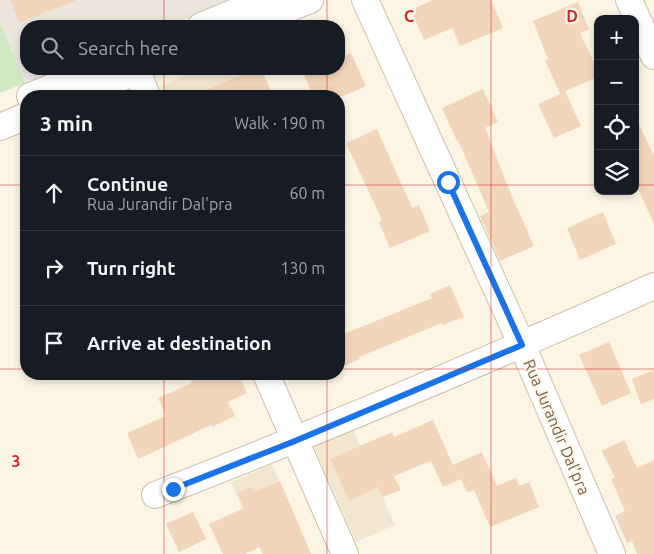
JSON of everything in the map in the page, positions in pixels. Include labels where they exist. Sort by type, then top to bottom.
[{"type":"street","points":[[216,20],[264,0]]},
{"type":"street","points":[[261,20],[310,0]]},
{"type":"street","name":"Rua Jurandir Dal'pra","points":[[365,0],[522,345],[612,554]]},
{"type":"street","points":[[629,0],[654,56]]},
{"type":"street","points":[[46,90],[83,75]]},
{"type":"street","points":[[90,90],[126,75]]},
{"type":"street","points":[[140,75],[145,90]]},
{"type":"street","points":[[0,108],[20,100]]},
{"type":"street","points":[[0,127],[20,119]]},
{"type":"street","points":[[155,496],[295,441],[522,345],[654,286]]},
{"type":"street","points":[[269,380],[345,554]]},
{"type":"shaded area","points":[[0,0],[234,0],[183,20],[20,20],[20,71],[0,22]]},
{"type":"shaded area","points":[[22,75],[46,75],[25,83]]},
{"type":"shaded area","points":[[186,75],[264,75],[271,90],[163,90],[161,86]]},
{"type":"shaded area","points":[[349,421],[395,525],[356,542],[310,438]]},
{"type":"shaded area","points":[[272,464],[311,554],[262,554],[231,482]]},
{"type":"green space","points":[[0,22],[20,75],[25,83],[0,93]]},
{"type":"building","points":[[10,0],[75,0],[27,20],[20,20],[19,23]]},
{"type":"building","points":[[433,0],[491,0],[503,28],[460,46],[452,28],[424,40],[411,10]]},
{"type":"building","points":[[578,2],[589,29],[580,33],[594,63],[594,79],[565,91],[581,126],[554,138],[538,104],[560,94],[545,60],[548,59],[533,21]]},
{"type":"building","points":[[351,53],[366,86],[345,96],[345,90],[310,90],[304,75],[345,75],[345,56]]},
{"type":"building","points":[[241,75],[264,75],[271,90],[206,90]]},
{"type":"building","points":[[483,89],[498,122],[485,128],[534,246],[500,261],[480,216],[489,212],[442,108]]},
{"type":"building","points":[[639,124],[654,156],[654,225],[639,190]]},
{"type":"building","points":[[377,129],[412,208],[419,205],[430,231],[390,248],[379,222],[382,220],[346,143]]},
{"type":"building","points":[[603,212],[616,244],[580,260],[567,228]]},
{"type":"building","points":[[450,285],[464,317],[443,325],[442,323],[359,357],[360,359],[345,365],[345,334],[432,298],[430,294]]},
{"type":"building","points":[[609,342],[631,393],[602,406],[579,355]]},
{"type":"building","points":[[654,370],[654,399],[641,404],[632,379]]},
{"type":"building","points":[[190,380],[241,380],[247,393],[228,402],[235,416],[138,459],[127,433],[166,416],[158,398],[192,383]]},
{"type":"building","points":[[433,420],[453,465],[482,452],[497,486],[516,478],[519,486],[529,482],[539,507],[490,527],[474,490],[467,492],[461,479],[443,487],[431,461],[394,476],[401,490],[382,497],[378,487],[349,501],[330,459],[392,432],[394,437]]},
{"type":"building","points":[[624,440],[637,468],[654,460],[654,554],[637,554],[632,541],[627,543],[615,516],[625,511],[611,479],[615,478],[602,451]]},
{"type":"building","points":[[280,481],[311,554],[263,554],[260,547],[245,554],[223,554],[209,524],[244,508],[237,493],[251,487],[254,492]]},
{"type":"building","points":[[193,512],[206,539],[179,552],[166,524]]},
{"type":"route","points":[[173,489],[295,441],[522,345],[448,182]]}]
